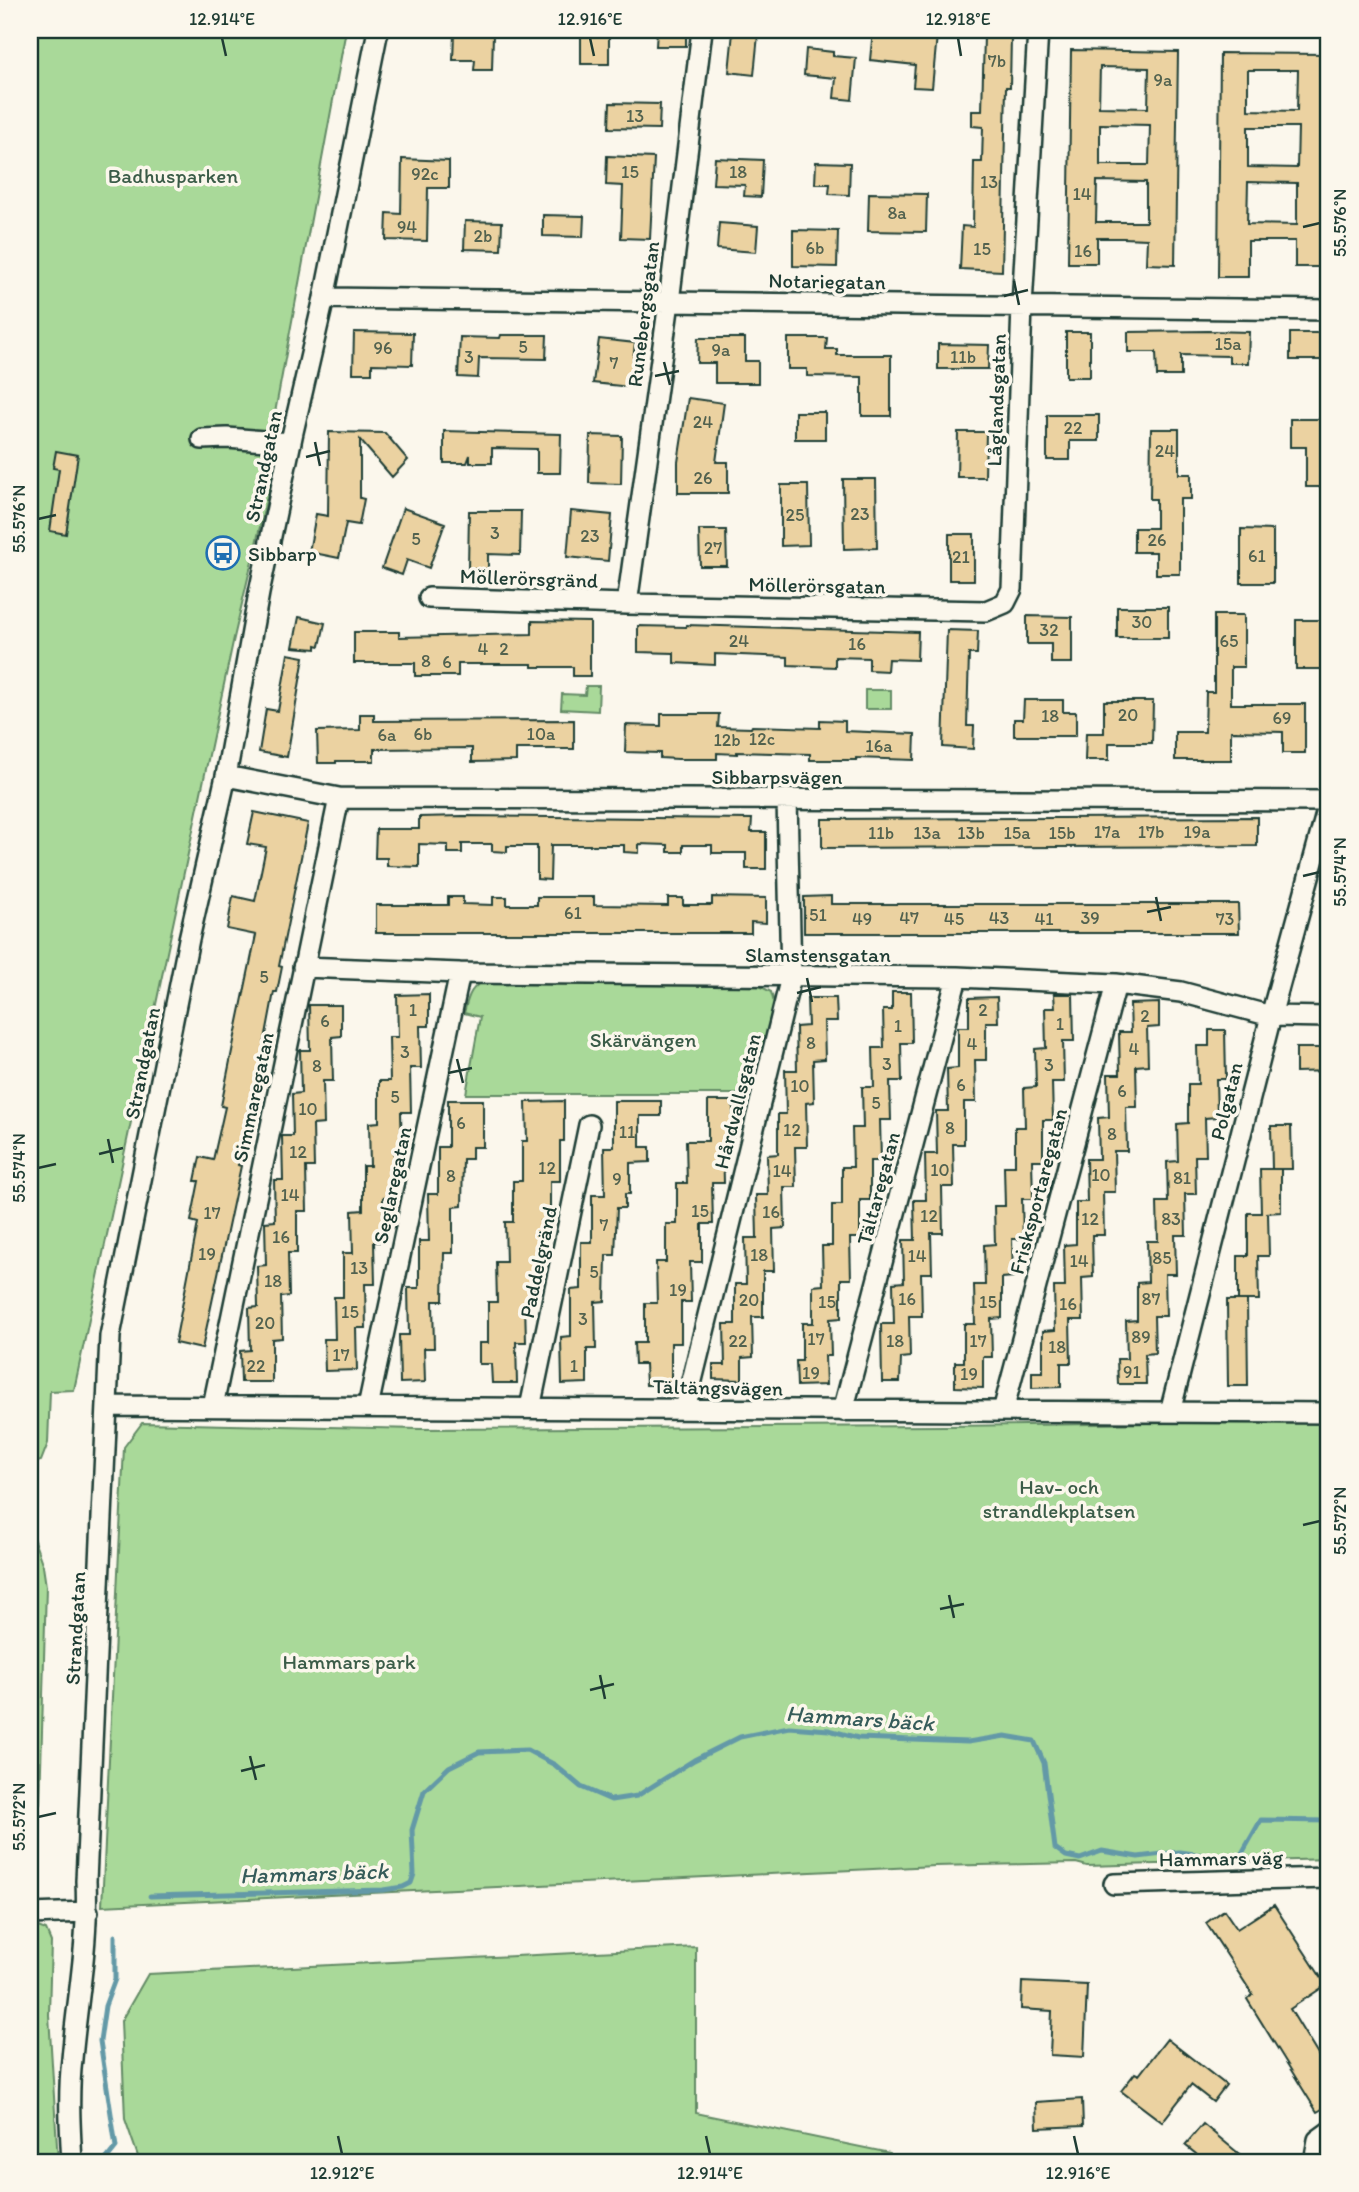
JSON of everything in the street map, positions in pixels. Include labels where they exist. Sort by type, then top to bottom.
[{"type":"street","name":"Strandgatan","points":[[72,2162],[71,2063],[88,1912],[86,1881],[110,1336],[190,939],[226,776],[259,593],[324,298],[378,30]]},
{"type":"street","name":"Runebergsgatan","points":[[627,604],[669,302],[702,30]]},
{"type":"street","name":"Låglandsgatan","points":[[1006,603],[1012,589],[1022,306],[1038,30]]},
{"type":"street","name":"Notariegatan","points":[[324,298],[1329,310]]},
{"type":"street","points":[[202,439],[227,438],[291,443]]},
{"type":"street","name":"Möllerörsgränd","points":[[429,598],[627,604]]},
{"type":"street","name":"Möllerörsgatan","points":[[627,604],[986,611],[1006,603]]},
{"type":"street","name":"Sibbarpsvägen","points":[[226,776],[338,798],[1329,802]]},
{"type":"street","name":"Simmaregatan","points":[[213,1406],[338,798]]},
{"type":"street","name":"Hårdvallsgatan","points":[[685,1409],[791,977],[787,799]]},
{"type":"street","name":"Polgatan","points":[[1170,1412],[1271,1016],[1329,802]]},
{"type":"street","name":"Slamstensgatan","points":[[303,967],[460,973],[957,977],[1116,984],[1181,992],[1271,1016],[1329,1017]]},
{"type":"street","name":"Seglaregatan","points":[[368,1407],[460,973]]},
{"type":"street","name":"Tältaregatan","points":[[843,1411],[957,977]]},
{"type":"street","name":"Frisksportaregatan","points":[[1003,1411],[1116,984]]},
{"type":"street","name":"Paddelgränd","points":[[530,1408],[589,1125]]},
{"type":"street","name":"Tältängsvägen","points":[[107,1406],[1329,1413]]},
{"type":"street","name":"Hammars väg","points":[[1114,1884],[1329,1878]]},
{"type":"street","points":[[30,1914],[88,1912]]},
{"type":"street","points":[[1314,2162],[1318,2140],[1329,2132]]},
{"type":"green space","name":"Badhusparken","points":[[30,30],[346,30],[274,418],[277,454],[233,642],[74,1390],[50,1391],[48,1443],[41,1461],[30,1464]]},
{"type":"green space","points":[[586,686],[599,686],[598,711],[561,709],[562,694],[585,695]]},
{"type":"green space","points":[[865,690],[891,690],[891,709],[865,709]]},
{"type":"green space","name":"Skärvängen","points":[[487,981],[760,986],[771,992],[775,1006],[750,1094],[466,1094],[480,1017],[464,1013],[473,989]]},
{"type":"green space","name":"Hammars park","points":[[1329,1416],[1329,1859],[1087,1866],[1076,1863],[935,1866],[102,1906],[124,1447],[142,1423],[420,1429],[946,1426],[1236,1422]]},
{"type":"green space","points":[[30,1529],[43,1566],[46,1586],[40,1804],[30,1809]]},
{"type":"green space","points":[[30,1924],[46,1930],[51,1942],[49,2015],[58,2162],[30,2162]]},
{"type":"green space","points":[[696,1947],[696,2113],[890,2153],[891,2162],[140,2162],[125,2119],[121,2021],[148,1974]]},
{"type":"building","points":[[581,30],[609,30],[609,64],[581,64]]},
{"type":"building","points":[[657,30],[686,30],[686,46],[656,46]]},
{"type":"building","points":[[873,30],[937,35],[932,88],[913,87],[915,65],[870,60]]},
{"type":"building","points":[[733,32],[758,35],[754,75],[729,72]]},
{"type":"building","points":[[454,34],[493,34],[492,70],[474,70],[475,60],[453,60]]},
{"type":"building","points":[[984,36],[1011,36],[1010,87],[1006,87],[1002,271],[960,269],[962,226],[973,227],[974,162],[982,162],[983,127],[972,126],[972,111],[982,111]]},
{"type":"building","points":[[806,49],[833,52],[833,56],[856,58],[852,100],[834,98],[836,78],[804,75]]},
{"type":"building","points":[[1071,50],[1178,52],[1175,265],[1146,264],[1147,239],[1123,238],[1097,238],[1097,263],[1068,263]],"holes":[[[1100,67],[1149,68],[1148,108],[1099,107]],[[1100,124],[1150,125],[1149,165],[1100,165]],[[1097,181],[1146,182],[1146,222],[1096,222]]]},
{"type":"building","points":[[1220,53],[1327,54],[1327,168],[1323,267],[1295,267],[1295,241],[1248,241],[1248,277],[1218,277]],"holes":[[[1248,70],[1298,70],[1297,111],[1248,110]],[[1248,127],[1298,127],[1297,168],[1248,167]],[[1248,182],[1297,183],[1297,225],[1247,224]]]},
{"type":"building","points":[[610,103],[660,104],[659,129],[609,128]]},
{"type":"building","points":[[607,156],[654,158],[650,239],[621,238],[623,186],[606,185]]},
{"type":"building","points":[[715,158],[763,160],[761,197],[744,196],[745,185],[713,184]]},
{"type":"building","points":[[402,159],[449,161],[449,188],[428,188],[427,241],[386,240],[387,213],[401,214]]},
{"type":"building","points":[[816,162],[850,163],[849,195],[829,194],[830,184],[815,184]]},
{"type":"building","points":[[869,193],[927,194],[926,232],[868,231]]},
{"type":"building","points":[[543,215],[584,216],[583,237],[543,236]]},
{"type":"building","points":[[465,221],[502,222],[501,250],[464,249]]},
{"type":"building","points":[[719,223],[758,226],[756,252],[717,249]]},
{"type":"building","points":[[793,230],[838,231],[837,267],[793,266]]},
{"type":"building","points":[[354,332],[413,333],[412,365],[372,364],[372,373],[353,373]]},
{"type":"building","points":[[1066,332],[1090,332],[1090,377],[1066,377]]},
{"type":"building","points":[[1128,332],[1249,332],[1248,363],[1229,363],[1229,356],[1181,355],[1181,376],[1157,376],[1156,352],[1128,352]]},
{"type":"building","points":[[1290,333],[1329,333],[1329,360],[1290,360]]},
{"type":"building","points":[[501,335],[547,335],[546,359],[479,358],[478,378],[458,377],[460,337],[500,338]]},
{"type":"building","points":[[698,338],[745,338],[745,361],[758,361],[758,383],[715,383],[715,363],[697,363]]},
{"type":"building","points":[[788,338],[827,338],[826,349],[837,349],[837,355],[891,355],[891,416],[862,416],[862,377],[807,376],[807,369],[788,369]]},
{"type":"building","points":[[599,339],[635,343],[630,387],[593,383]]},
{"type":"building","points":[[938,344],[989,345],[988,369],[938,369]]},
{"type":"building","points":[[688,398],[724,403],[716,462],[728,462],[728,493],[678,493],[678,462]]},
{"type":"building","points":[[795,412],[825,412],[825,439],[795,439]]},
{"type":"building","points":[[1047,415],[1099,415],[1099,441],[1070,441],[1070,460],[1047,460]]},
{"type":"building","points":[[1290,419],[1329,419],[1329,487],[1306,487],[1306,447],[1290,447]]},
{"type":"building","points":[[1151,429],[1179,429],[1179,474],[1191,474],[1191,499],[1180,499],[1180,574],[1156,574],[1156,552],[1134,552],[1134,528],[1156,528],[1156,499],[1150,499]]},
{"type":"building","points":[[444,431],[561,434],[560,473],[537,473],[537,449],[492,448],[492,463],[470,463],[470,455],[467,463],[444,463]]},
{"type":"building","points":[[329,432],[385,433],[408,460],[392,477],[360,440],[360,498],[364,499],[359,525],[346,523],[339,558],[309,552],[316,514],[328,516]]},
{"type":"building","points":[[958,432],[986,432],[985,477],[957,477]]},
{"type":"building","points":[[590,435],[622,436],[621,484],[589,483]]},
{"type":"building","points":[[56,451],[78,455],[66,534],[50,531],[59,469],[53,468]]},
{"type":"building","points":[[843,479],[876,479],[877,548],[844,549]]},
{"type":"building","points":[[781,485],[808,485],[809,545],[781,546]]},
{"type":"building","points":[[403,508],[445,523],[429,568],[407,560],[402,575],[382,568]]},
{"type":"building","points":[[469,511],[521,511],[520,555],[488,554],[488,569],[468,569]]},
{"type":"building","points":[[571,511],[612,515],[608,561],[567,557]]},
{"type":"building","points":[[1241,529],[1273,530],[1273,583],[1241,583]]},
{"type":"building","points":[[699,530],[726,530],[727,566],[700,566]]},
{"type":"building","points":[[949,534],[974,534],[974,580],[949,580]]},
{"type":"building","points":[[1117,607],[1168,607],[1168,638],[1117,638]]},
{"type":"building","points":[[1214,615],[1244,615],[1244,667],[1231,667],[1231,704],[1305,704],[1305,753],[1283,753],[1283,732],[1231,731],[1231,760],[1175,760],[1175,732],[1205,732],[1206,692],[1214,692]]},
{"type":"building","points":[[1027,616],[1072,617],[1072,663],[1051,663],[1051,644],[1027,644]]},
{"type":"building","points":[[299,617],[325,623],[320,646],[316,645],[316,649],[293,647]]},
{"type":"building","points":[[1296,620],[1324,620],[1324,669],[1296,669]]},
{"type":"building","points":[[532,621],[590,622],[590,676],[573,676],[573,667],[458,664],[458,676],[415,676],[415,663],[354,663],[354,632],[399,632],[399,637],[532,634]]},
{"type":"building","points":[[638,626],[918,632],[917,660],[888,659],[887,671],[869,670],[869,658],[835,657],[835,667],[788,665],[788,657],[715,654],[715,665],[674,663],[674,653],[638,652]]},
{"type":"building","points":[[947,630],[978,631],[977,654],[969,654],[967,726],[974,726],[973,749],[943,747]]},
{"type":"building","points":[[288,654],[304,657],[287,757],[259,752],[266,709],[278,711]]},
{"type":"building","points":[[1024,700],[1063,700],[1063,712],[1076,712],[1076,736],[1014,736],[1014,719],[1023,719]]},
{"type":"building","points":[[1104,701],[1153,701],[1152,743],[1109,743],[1109,760],[1085,760],[1086,733],[1104,733]]},
{"type":"building","points":[[360,714],[374,714],[374,721],[574,720],[574,749],[516,749],[516,761],[472,762],[472,748],[374,749],[374,761],[318,763],[317,731],[360,730]]},
{"type":"building","points":[[661,714],[719,714],[718,727],[820,728],[820,720],[845,721],[845,731],[915,734],[914,760],[810,760],[810,754],[737,752],[717,753],[717,759],[678,759],[660,758],[660,753],[625,752],[626,725],[661,726]]},
{"type":"building","points":[[254,812],[308,823],[279,966],[282,967],[277,992],[274,992],[259,1072],[245,1126],[238,1165],[241,1166],[202,1349],[175,1343],[198,1223],[191,1221],[199,1181],[195,1181],[200,1157],[213,1160],[225,1107],[221,1106],[256,935],[227,929],[233,896],[255,901],[266,847],[247,844]]},
{"type":"building","points":[[419,817],[752,819],[751,832],[766,832],[766,869],[746,869],[746,853],[712,853],[712,845],[683,845],[683,852],[668,852],[668,845],[639,844],[639,853],[624,852],[624,845],[551,845],[550,880],[537,879],[537,846],[507,846],[507,852],[492,851],[492,844],[462,844],[462,853],[448,853],[448,845],[419,844],[419,867],[387,866],[387,858],[375,858],[376,829],[419,829]]},
{"type":"building","points":[[1257,817],[1257,846],[822,848],[822,819]]},
{"type":"building","points":[[831,896],[831,904],[1238,904],[1239,933],[804,933],[804,897]]},
{"type":"building","points":[[448,897],[463,897],[463,904],[493,905],[493,897],[507,897],[507,905],[537,905],[537,897],[594,897],[594,905],[668,906],[668,898],[683,898],[683,905],[712,905],[712,897],[766,898],[766,923],[751,922],[751,933],[376,933],[376,905],[448,905]]},
{"type":"building","points":[[892,992],[911,992],[912,1043],[901,1043],[902,1081],[890,1081],[891,1120],[880,1120],[881,1161],[870,1161],[870,1200],[860,1200],[860,1238],[850,1238],[851,1279],[841,1279],[841,1318],[830,1319],[831,1356],[825,1356],[826,1385],[797,1386],[796,1361],[802,1361],[802,1323],[813,1323],[813,1286],[823,1285],[822,1246],[832,1246],[832,1205],[842,1205],[842,1167],[853,1167],[852,1128],[863,1128],[862,1087],[874,1087],[873,1048],[884,1048],[883,1010],[892,1010]]},
{"type":"building","points":[[429,994],[429,1026],[420,1026],[421,1068],[410,1068],[411,1112],[401,1112],[402,1154],[394,1154],[395,1197],[383,1198],[384,1242],[374,1242],[375,1284],[365,1284],[366,1328],[356,1328],[357,1370],[325,1371],[324,1339],[335,1339],[334,1297],[343,1297],[343,1253],[353,1253],[352,1211],[363,1210],[363,1166],[370,1166],[369,1123],[379,1122],[379,1081],[390,1081],[389,1037],[398,1037],[397,995]]},
{"type":"building","points":[[1054,994],[1073,994],[1074,1041],[1063,1041],[1064,1082],[1052,1082],[1053,1120],[1043,1120],[1043,1160],[1032,1160],[1033,1199],[1022,1199],[1023,1239],[1012,1239],[1013,1277],[1002,1278],[1002,1318],[991,1319],[992,1357],[983,1357],[983,1388],[955,1387],[955,1362],[964,1362],[964,1324],[975,1324],[974,1285],[985,1285],[984,1245],[995,1244],[994,1206],[1005,1206],[1004,1166],[1015,1166],[1015,1127],[1025,1127],[1024,1088],[1036,1087],[1035,1049],[1046,1048],[1045,1008],[1055,1008]]},
{"type":"building","points":[[997,997],[998,1022],[986,1022],[986,1060],[975,1060],[976,1102],[964,1102],[964,1144],[953,1144],[954,1187],[942,1187],[943,1233],[931,1233],[932,1273],[921,1273],[922,1316],[909,1316],[910,1357],[901,1358],[900,1382],[882,1382],[881,1324],[894,1324],[893,1283],[904,1282],[903,1240],[915,1240],[914,1200],[926,1200],[925,1154],[937,1154],[936,1111],[948,1111],[947,1069],[958,1068],[958,1027],[969,1027],[969,998]]},
{"type":"building","points":[[807,998],[836,998],[837,1021],[824,1021],[825,1059],[813,1060],[814,1102],[806,1103],[807,1147],[795,1147],[796,1187],[784,1187],[785,1228],[773,1229],[774,1271],[763,1271],[763,1317],[752,1317],[753,1357],[742,1358],[742,1380],[713,1379],[713,1365],[725,1365],[724,1324],[735,1324],[735,1284],[746,1284],[745,1238],[757,1238],[756,1195],[768,1195],[767,1155],[778,1154],[778,1114],[786,1114],[785,1070],[797,1070],[796,1027],[808,1026]]},
{"type":"building","points":[[1159,1003],[1159,1027],[1147,1028],[1148,1065],[1136,1066],[1137,1107],[1126,1107],[1127,1151],[1114,1151],[1115,1192],[1103,1192],[1104,1235],[1092,1235],[1093,1277],[1082,1278],[1083,1320],[1070,1320],[1071,1363],[1061,1363],[1061,1387],[1032,1388],[1032,1372],[1043,1372],[1043,1331],[1055,1330],[1054,1287],[1065,1287],[1064,1245],[1076,1244],[1076,1202],[1087,1202],[1086,1159],[1099,1159],[1098,1118],[1109,1117],[1108,1074],[1120,1074],[1119,1032],[1131,1032],[1130,1004]]},
{"type":"building","points":[[309,1005],[341,1005],[341,1036],[332,1037],[333,1081],[323,1081],[324,1124],[313,1125],[314,1167],[306,1167],[307,1211],[297,1211],[297,1253],[288,1253],[289,1296],[281,1297],[282,1338],[272,1339],[272,1382],[241,1382],[240,1351],[250,1350],[249,1308],[258,1307],[257,1266],[266,1265],[265,1222],[275,1221],[274,1180],[283,1180],[282,1136],[293,1136],[292,1094],[301,1093],[300,1050],[310,1050]]},
{"type":"building","points":[[1209,1030],[1225,1030],[1226,1079],[1216,1079],[1217,1117],[1205,1118],[1206,1156],[1195,1156],[1196,1194],[1185,1194],[1186,1235],[1175,1235],[1176,1274],[1165,1274],[1166,1316],[1154,1316],[1155,1353],[1145,1354],[1146,1384],[1118,1384],[1117,1359],[1127,1359],[1126,1321],[1137,1320],[1137,1283],[1148,1282],[1147,1241],[1158,1241],[1157,1202],[1168,1202],[1167,1162],[1178,1161],[1177,1124],[1188,1123],[1188,1084],[1198,1084],[1197,1046],[1209,1046]]},
{"type":"building","points":[[1296,1048],[1329,1048],[1329,1071],[1296,1072]]},
{"type":"building","points":[[448,1100],[483,1100],[483,1147],[472,1147],[472,1159],[463,1159],[462,1206],[453,1207],[453,1253],[444,1253],[443,1301],[433,1301],[434,1348],[424,1348],[425,1382],[400,1383],[399,1335],[409,1335],[408,1288],[419,1288],[419,1241],[429,1241],[428,1194],[438,1194],[438,1147],[448,1147]]},
{"type":"building","points":[[564,1101],[560,1181],[550,1181],[550,1221],[541,1221],[542,1261],[533,1262],[534,1302],[525,1302],[526,1342],[516,1342],[517,1383],[492,1383],[491,1364],[479,1364],[479,1343],[488,1343],[488,1302],[497,1302],[496,1262],[506,1262],[505,1222],[513,1222],[513,1181],[522,1181],[522,1141],[527,1141],[526,1102]]},
{"type":"building","points":[[614,1101],[661,1101],[661,1116],[640,1116],[640,1147],[650,1147],[650,1162],[630,1163],[630,1194],[625,1194],[625,1208],[617,1208],[615,1255],[606,1255],[605,1301],[595,1302],[596,1349],[587,1349],[587,1383],[562,1384],[561,1337],[571,1336],[571,1290],[581,1289],[581,1242],[592,1242],[592,1195],[605,1195],[604,1147],[614,1147]]},
{"type":"building","points":[[708,1101],[733,1101],[733,1141],[723,1141],[724,1183],[712,1183],[713,1224],[702,1224],[702,1262],[690,1262],[691,1302],[681,1302],[681,1343],[671,1343],[671,1385],[646,1385],[645,1364],[635,1364],[634,1343],[645,1343],[645,1303],[657,1303],[656,1262],[666,1262],[666,1224],[677,1224],[677,1183],[687,1183],[686,1141],[708,1141]]},
{"type":"building","points":[[1271,1126],[1291,1126],[1292,1169],[1272,1169]]},
{"type":"building","points":[[1260,1169],[1281,1169],[1281,1212],[1265,1213],[1268,1213],[1269,1256],[1258,1256],[1259,1300],[1238,1300],[1238,1256],[1248,1256],[1248,1213],[1261,1213]]},
{"type":"building","points":[[1227,1300],[1247,1300],[1248,1386],[1228,1386]]},
{"type":"building","points":[[1274,1905],[1326,1985],[1290,2009],[1329,2073],[1329,2105],[1317,2112],[1247,1999],[1253,1995],[1206,1923],[1224,1910],[1237,1929]]},
{"type":"building","points":[[1022,1982],[1087,1985],[1084,2057],[1050,2055],[1052,2011],[1021,2009]]},
{"type":"building","points":[[1167,2039],[1226,2085],[1213,2102],[1191,2085],[1162,2122],[1121,2091],[1135,2073],[1139,2075]]},
{"type":"building","points":[[1082,2099],[1083,2126],[1037,2128],[1036,2102]]},
{"type":"building","points":[[1203,2124],[1249,2162],[1206,2162],[1185,2145]]},
{"type":"waterway","name":"Hammars bäck","points":[[150,1896],[383,1890],[403,1887],[411,1883],[414,1874],[412,1830],[424,1791],[449,1767],[479,1752],[527,1750],[555,1765],[581,1787],[611,1800],[637,1796],[694,1760],[740,1737],[789,1727],[829,1730],[858,1738],[968,1742],[1005,1736],[1034,1741],[1044,1763],[1055,1848],[1066,1856],[1080,1859],[1102,1851],[1138,1857],[1179,1852],[1211,1856],[1241,1855],[1261,1820],[1329,1821]]},
{"type":"waterway","name":"Hammars bäck","points":[[104,2162],[116,2147],[100,2041],[105,2006],[115,1979],[115,1936]]},
{"type":"place","name":"Sibbarp","points":[[223,553]]},
{"type":"park label","name":"Hav- och strandlekplatsen","points":[[1059,1498]]}]
